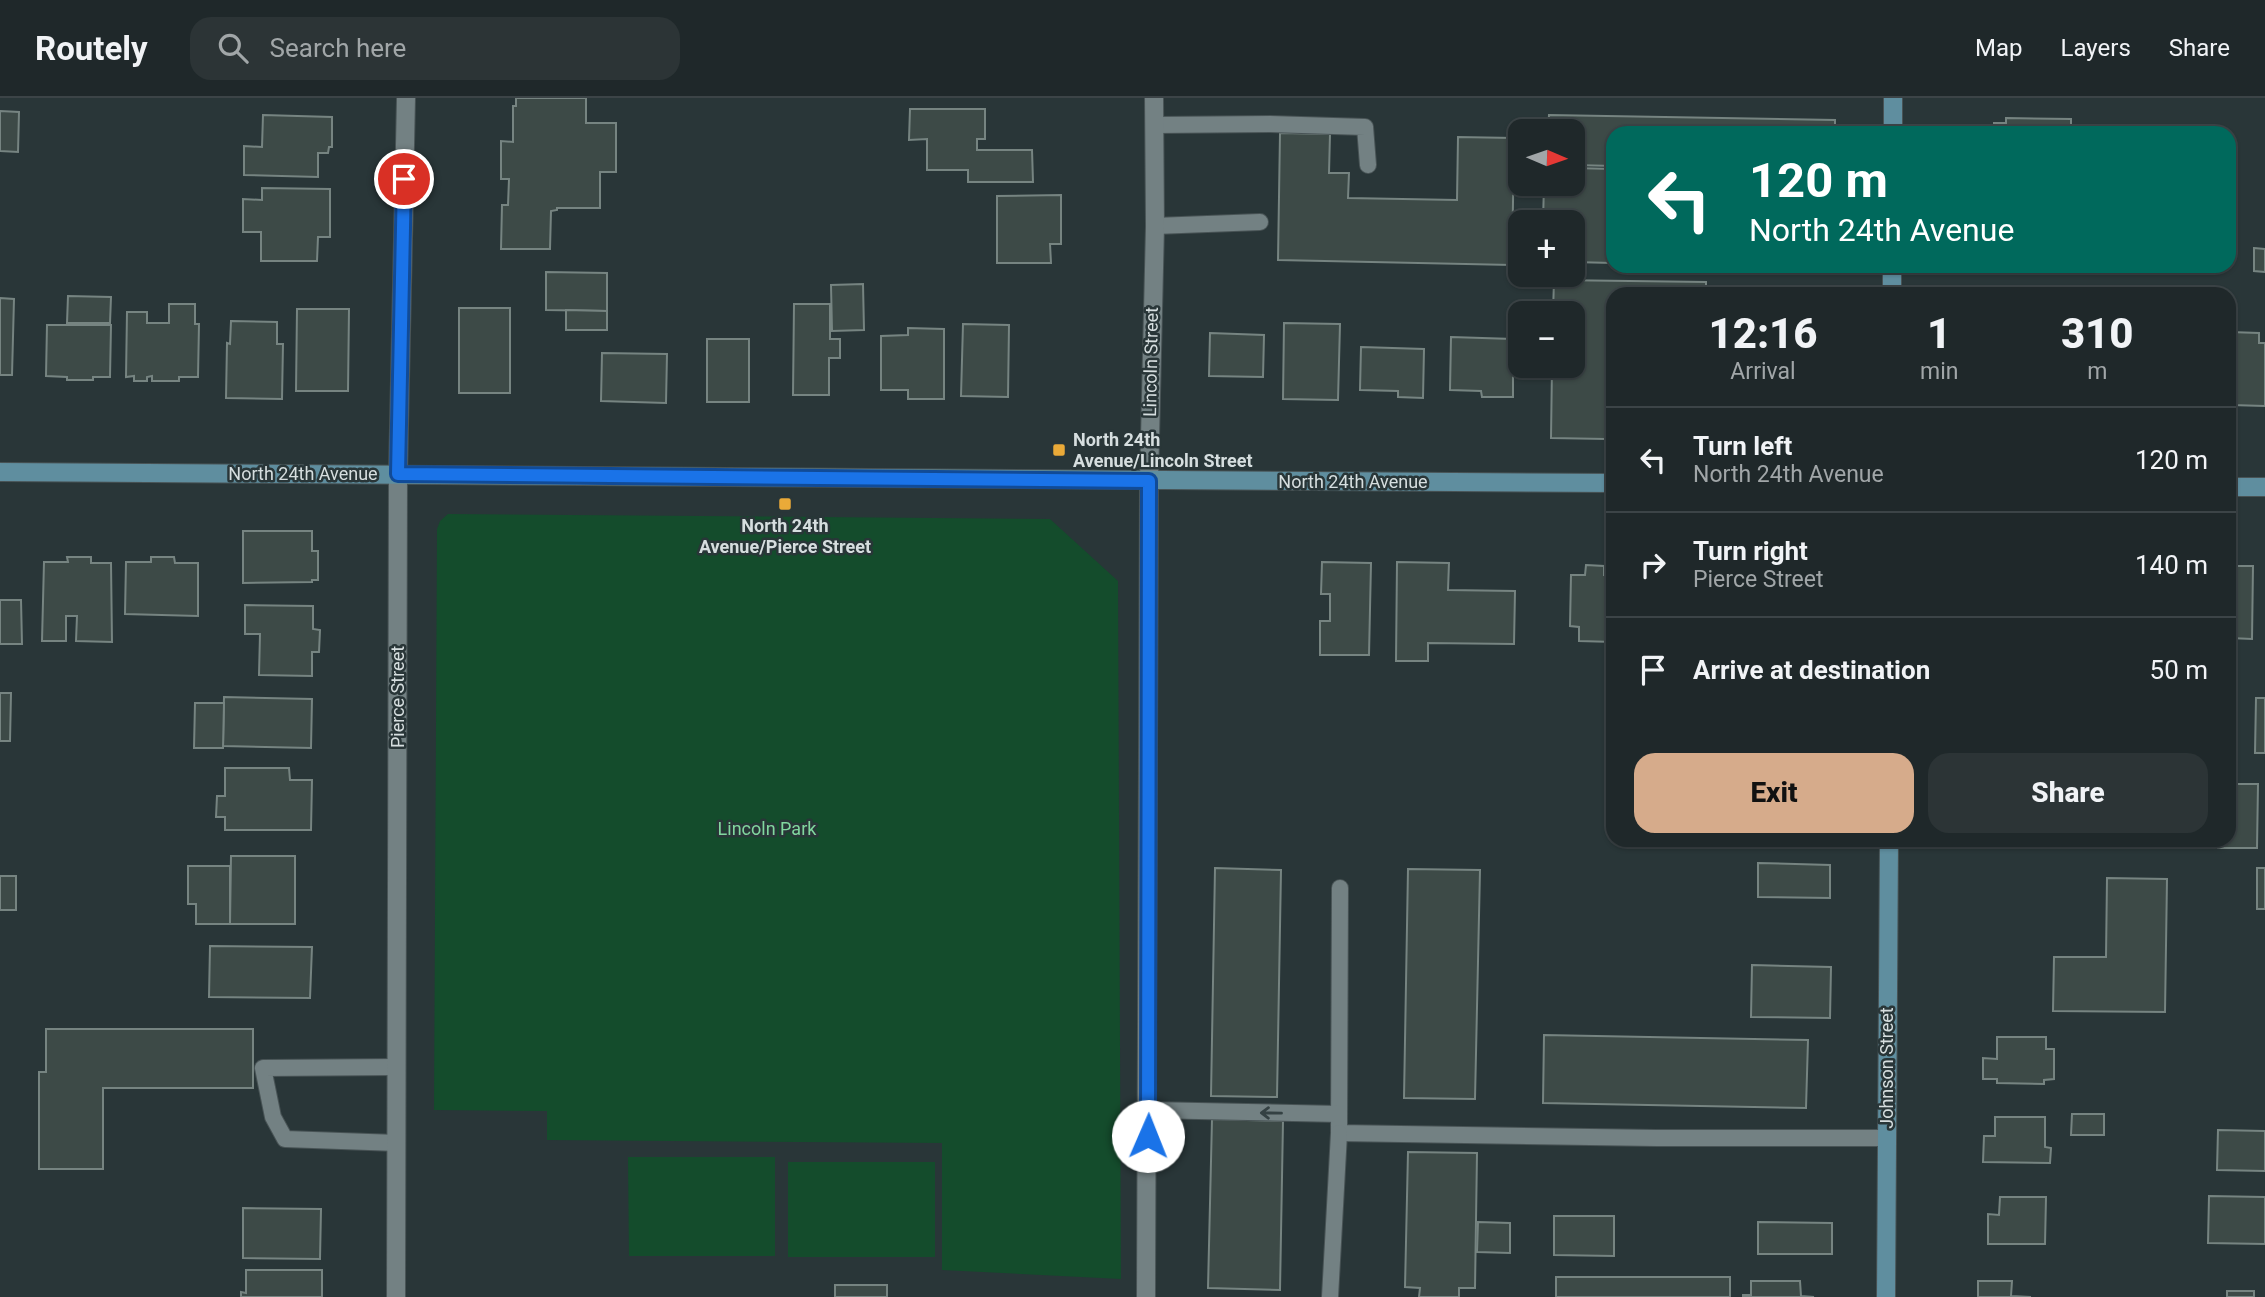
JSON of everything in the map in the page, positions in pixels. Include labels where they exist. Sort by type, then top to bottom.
[{"type":"street","name":"Pierce Street","points":[[396,1297],[398,474],[405,98]]},
{"type":"street","name":"Lincoln Street","points":[[1146,1297],[1149,1110],[1149,481],[1155,226],[1154,98]]},
{"type":"street","points":[[1893,98],[1893,126]]},
{"type":"street","name":"North 24th Avenue","points":[[0,472],[1606,483]]},
{"type":"street","points":[[2236,487],[2265,487]]},
{"type":"street","name":"Johnson Street","points":[[1886,1297],[1889,847]]},
{"type":"lane","points":[[1154,125],[1365,127],[1368,165]]},
{"type":"lane","points":[[1155,226],[1259,222]]},
{"type":"lane","points":[[1330,1297],[1339,1133],[1340,888]]},
{"type":"lane","points":[[397,1068],[262,1068],[273,1117],[285,1139],[397,1143]]},
{"type":"lane","points":[[1149,1110],[1339,1114]]},
{"type":"lane","points":[[1339,1133],[1656,1138],[1886,1138]]},
{"type":"green space","name":"Lincoln Park","points":[[448,514],[1050,519],[1118,581],[1121,1279],[942,1270],[942,1143],[547,1140],[547,1111],[434,1110],[437,529],[440,521]]},
{"type":"green space","points":[[628,1157],[775,1157],[775,1256],[629,1256]]},
{"type":"green space","points":[[788,1162],[935,1162],[935,1257],[788,1257]]},
{"type":"building","points":[[516,98],[586,98],[586,123],[616,123],[616,172],[600,172],[600,208],[557,208],[551,211],[550,249],[501,249],[502,205],[508,205],[509,179],[501,179],[501,141],[513,142],[513,106],[516,106]]},
{"type":"building","points":[[910,109],[985,109],[985,139],[977,139],[977,150],[1032,150],[1033,182],[968,182],[968,170],[927,170],[927,139],[909,140]]},
{"type":"building","points":[[0,111],[19,112],[18,152],[0,151]]},
{"type":"building","points":[[263,115],[332,117],[332,147],[329,147],[328,153],[318,153],[318,177],[244,175],[244,146],[262,147]]},
{"type":"building","points":[[1549,115],[1835,120],[1835,126],[1606,126],[1606,166],[1586,165],[1586,119],[1549,119]]},
{"type":"building","points":[[2006,118],[2071,119],[2071,126],[1994,126],[1994,123],[2006,123]]},
{"type":"building","points":[[1280,133],[1330,134],[1329,173],[1349,173],[1348,198],[1457,200],[1458,137],[1508,138],[1508,196],[1513,196],[1513,210],[1508,210],[1508,265],[1278,260]]},
{"type":"building","points":[[1586,168],[1606,169],[1606,263],[1585,262],[1585,210],[1543,210],[1544,196],[1586,196]]},
{"type":"building","points":[[262,188],[330,189],[330,237],[318,237],[317,261],[261,261],[261,232],[243,232],[243,199],[262,200]]},
{"type":"building","points":[[1061,195],[1061,244],[1050,244],[1051,263],[997,263],[997,196]]},
{"type":"building","points":[[2254,248],[2265,249],[2265,272],[2254,271]]},
{"type":"building","points":[[546,272],[607,273],[607,311],[546,310]]},
{"type":"building","points":[[1585,280],[1706,282],[1706,287],[1606,287],[1606,439],[1551,438],[1552,378],[1585,378],[1585,301],[1553,301],[1554,287],[1585,287]]},
{"type":"building","points":[[863,284],[864,330],[832,331],[831,285]]},
{"type":"building","points":[[68,296],[111,297],[110,323],[67,323]]},
{"type":"building","points":[[0,298],[14,299],[12,375],[0,375]]},
{"type":"building","points":[[169,304],[195,304],[195,324],[199,324],[198,377],[179,377],[179,381],[152,381],[152,376],[147,377],[147,381],[134,381],[134,376],[126,377],[127,312],[147,312],[147,323],[169,323]]},
{"type":"building","points":[[794,304],[830,304],[830,339],[840,339],[840,358],[829,358],[829,395],[793,395]]},
{"type":"building","points":[[459,308],[510,308],[510,393],[459,393]]},
{"type":"building","points":[[297,309],[349,309],[348,391],[296,391]]},
{"type":"building","points":[[566,310],[607,311],[607,330],[566,330]]},
{"type":"building","points":[[231,321],[277,322],[277,344],[283,344],[282,399],[226,398],[227,343],[230,344]]},
{"type":"building","points":[[1284,323],[1340,324],[1338,400],[1283,399]]},
{"type":"building","points":[[963,324],[1009,325],[1008,397],[961,396]]},
{"type":"building","points":[[47,325],[111,325],[110,377],[67,380],[67,377],[46,376]]},
{"type":"building","points":[[908,328],[944,329],[944,399],[908,399],[908,390],[881,390],[881,336],[908,335]]},
{"type":"building","points":[[2236,332],[2259,333],[2259,343],[2265,343],[2265,406],[2236,405]]},
{"type":"building","points":[[1210,333],[1264,335],[1263,377],[1209,376]]},
{"type":"building","points":[[1451,337],[1508,339],[1508,378],[1513,378],[1513,397],[1482,397],[1481,391],[1450,390]]},
{"type":"building","points":[[707,339],[749,339],[749,402],[707,402]]},
{"type":"building","points":[[1361,347],[1424,349],[1423,398],[1398,397],[1398,391],[1360,390]]},
{"type":"building","points":[[602,353],[667,354],[666,403],[601,401]]},
{"type":"building","points":[[243,531],[312,531],[312,551],[318,551],[318,580],[243,583]]},
{"type":"building","points":[[67,557],[91,557],[91,563],[111,563],[112,642],[76,641],[77,616],[66,616],[66,641],[42,641],[44,562],[68,562]]},
{"type":"building","points":[[151,557],[174,557],[175,563],[198,563],[198,616],[125,614],[126,562],[151,562]]},
{"type":"building","points":[[1322,562],[1371,563],[1369,655],[1320,655],[1320,621],[1330,621],[1330,594],[1321,594]]},
{"type":"building","points":[[1397,562],[1449,563],[1448,590],[1515,591],[1514,644],[1428,643],[1428,661],[1396,661]]},
{"type":"building","points":[[1586,565],[1604,566],[1606,642],[1579,641],[1579,627],[1570,626],[1571,575],[1585,575]]},
{"type":"building","points":[[2236,566],[2253,566],[2252,639],[2236,638]]},
{"type":"building","points":[[0,600],[21,600],[22,644],[0,644]]},
{"type":"building","points":[[245,605],[313,606],[313,629],[320,630],[319,652],[312,652],[312,676],[259,675],[260,634],[245,634]]},
{"type":"building","points":[[0,693],[11,693],[10,741],[0,741]]},
{"type":"building","points":[[224,697],[312,699],[311,748],[223,746]]},
{"type":"building","points":[[2256,698],[2265,698],[2265,753],[2255,753]]},
{"type":"building","points":[[195,703],[224,703],[223,748],[194,748]]},
{"type":"building","points":[[225,768],[289,768],[290,780],[312,780],[311,830],[225,830],[225,817],[216,817],[217,796],[225,796]]},
{"type":"building","points":[[2236,784],[2258,784],[2257,848],[2218,848],[2236,847]]},
{"type":"building","points":[[231,856],[295,856],[295,924],[230,924]]},
{"type":"building","points":[[1758,863],[1830,865],[1830,898],[1758,897]]},
{"type":"building","points":[[188,866],[230,866],[230,924],[196,924],[196,904],[188,904]]},
{"type":"building","points":[[1215,868],[1281,870],[1277,1097],[1211,1096]]},
{"type":"building","points":[[2257,868],[2265,868],[2265,909],[2257,909]]},
{"type":"building","points":[[1408,869],[1480,870],[1475,1099],[1404,1098]]},
{"type":"building","points":[[0,876],[16,876],[16,910],[0,910]]},
{"type":"building","points":[[2107,878],[2167,879],[2165,1012],[2053,1011],[2054,957],[2106,957]]},
{"type":"building","points":[[210,946],[312,947],[310,998],[209,997]]},
{"type":"building","points":[[1752,965],[1831,967],[1830,1018],[1751,1017]]},
{"type":"building","points":[[46,1029],[253,1029],[253,1088],[103,1088],[103,1169],[39,1169],[39,1072],[46,1072]]},
{"type":"building","points":[[1544,1035],[1808,1040],[1806,1108],[1543,1103]]},
{"type":"building","points":[[1997,1037],[2046,1037],[2046,1049],[2054,1049],[2054,1079],[2044,1080],[2044,1084],[1997,1083],[1997,1079],[1983,1079],[1983,1058],[1997,1059]]},
{"type":"building","points":[[2072,1114],[2104,1114],[2104,1135],[2071,1135]]},
{"type":"building","points":[[1995,1117],[2045,1117],[2045,1147],[2051,1148],[2050,1163],[1983,1162],[1984,1136],[1995,1136]]},
{"type":"building","points":[[1212,1119],[1283,1121],[1280,1290],[1208,1288]]},
{"type":"building","points":[[2218,1130],[2265,1131],[2265,1171],[2217,1170]]},
{"type":"building","points":[[1408,1152],[1477,1153],[1475,1288],[1459,1288],[1459,1297],[1419,1297],[1420,1288],[1405,1287]]},
{"type":"building","points":[[2209,1196],[2265,1197],[2265,1244],[2208,1243]]},
{"type":"building","points":[[2000,1197],[2046,1197],[2045,1244],[1988,1244],[1988,1214],[1999,1215]]},
{"type":"building","points":[[243,1208],[321,1209],[320,1259],[243,1258]]},
{"type":"building","points":[[1554,1216],[1614,1216],[1614,1256],[1554,1255]]},
{"type":"building","points":[[1478,1222],[1510,1223],[1510,1253],[1477,1252]]},
{"type":"building","points":[[1758,1222],[1832,1223],[1832,1254],[1758,1254]]},
{"type":"building","points":[[246,1270],[322,1270],[322,1297],[241,1297],[241,1292],[246,1293]]},
{"type":"building","points":[[1556,1277],[1730,1277],[1730,1297],[1556,1297]]},
{"type":"building","points":[[1751,1281],[1800,1281],[1801,1296],[1814,1297],[1743,1297],[1751,1295]]},
{"type":"building","points":[[1978,1281],[2012,1281],[2011,1296],[2031,1297],[1978,1297]]},
{"type":"building","points":[[835,1285],[887,1285],[887,1297],[835,1297]]},
{"type":"building","points":[[2227,1291],[2254,1291],[2254,1297],[2227,1297]]},
{"type":"place","name":"North 24th Avenue/Lincoln Street","points":[[1059,450]]},
{"type":"place","name":"North 24th Avenue/Pierce Street","points":[[785,504]]},
{"type":"route","points":[[404,179],[398,474],[1149,481],[1148,1136]]}]
